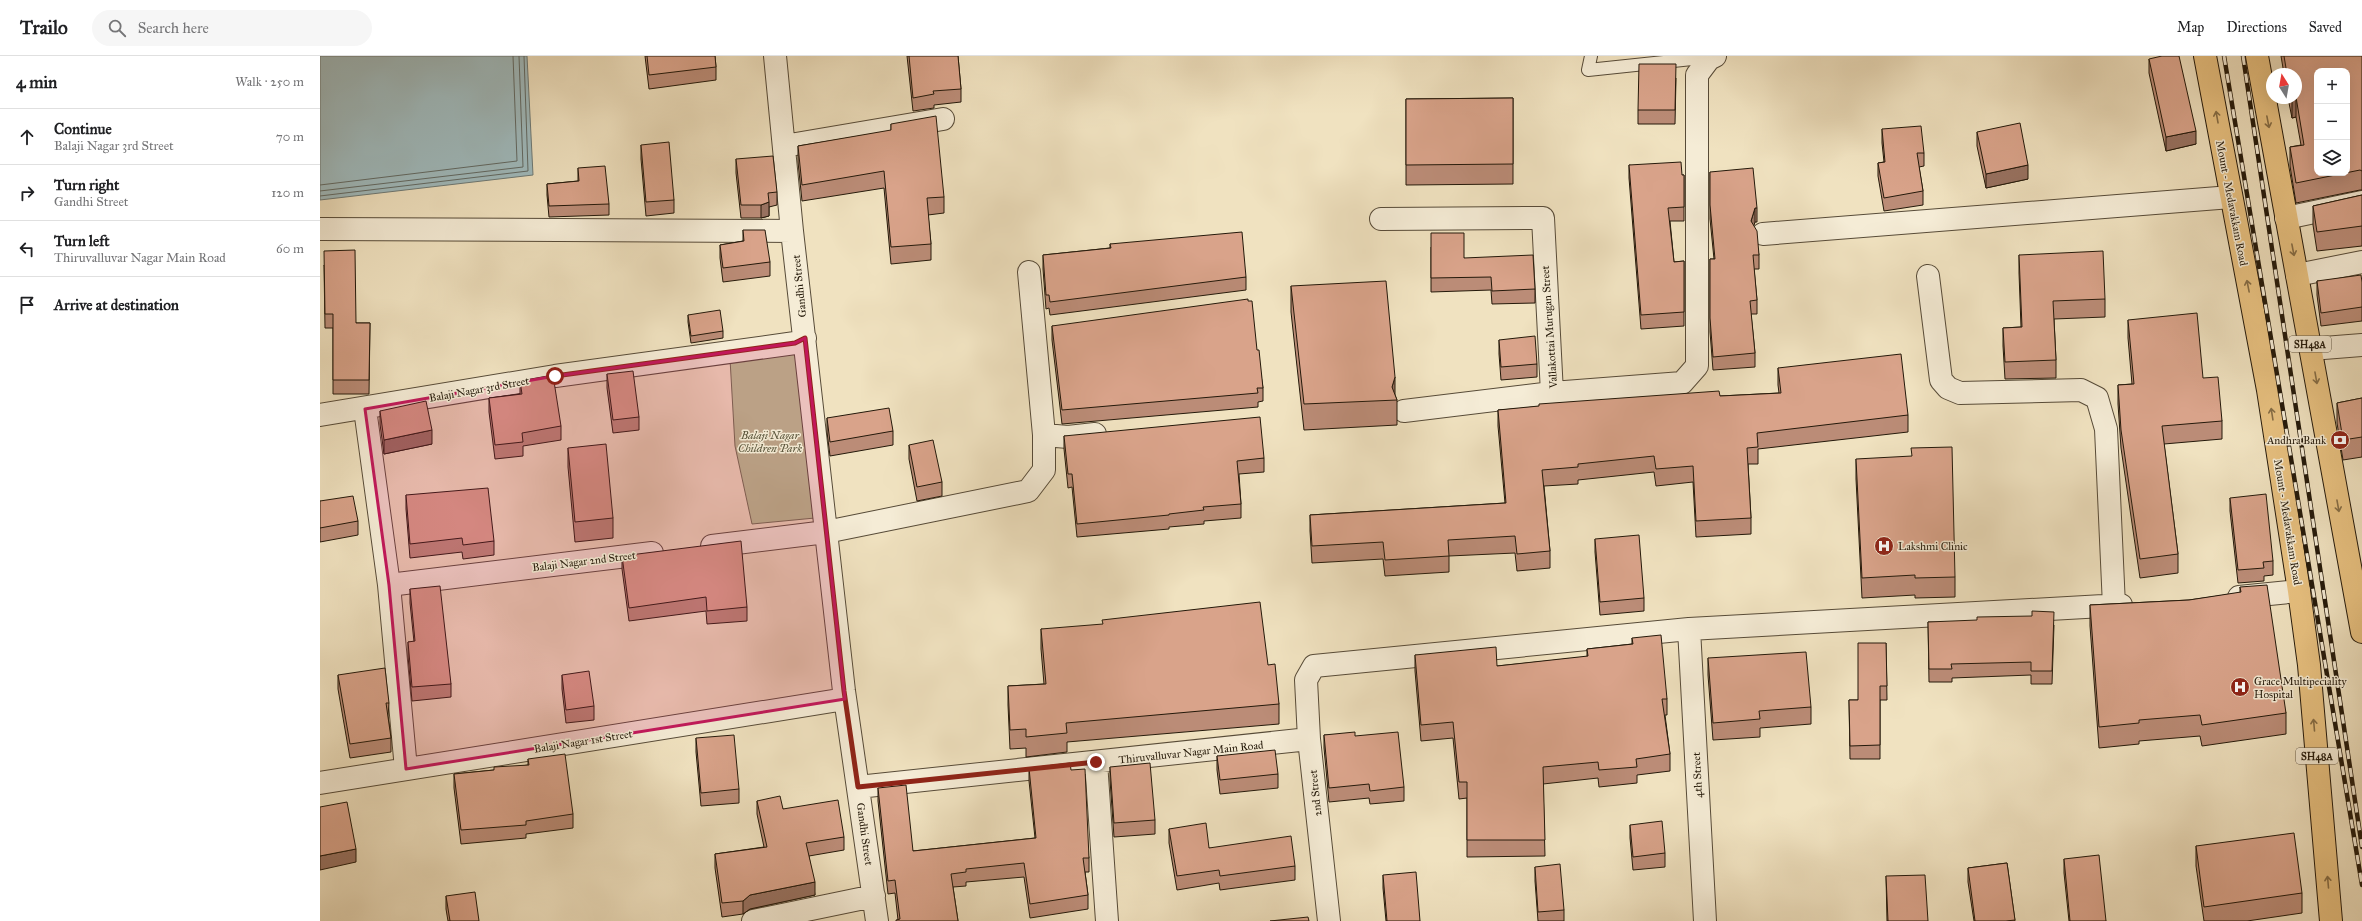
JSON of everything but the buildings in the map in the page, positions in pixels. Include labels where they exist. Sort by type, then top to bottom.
[{"type":"main road","name":"Mount - Medavakkam Road","points":[[2205,56],[2268,390],[2299,591],[2309,665],[2331,921]]},
{"type":"main road","name":"SH48A","points":[[2257,56],[2362,632]]},
{"type":"street","name":"Gandhi Street","points":[[775,56],[792,231],[845,699],[877,921]]},
{"type":"street","name":"Vallakottai Murugan Street","points":[[1381,218],[1543,218],[1552,393],[1682,383],[1697,366],[1697,75],[1709,59],[1715,56]]},
{"type":"street","points":[[784,146],[943,119]]},
{"type":"street","points":[[1763,234],[2231,197]]},
{"type":"street","points":[[2286,218],[2362,202]]},
{"type":"street","points":[[320,229],[792,231]]},
{"type":"street","points":[[2297,275],[2362,262]]},
{"type":"street","points":[[693,548],[826,532],[1028,492],[1044,470],[1044,435],[1028,272]]},
{"type":"street","points":[[1928,276],[1941,380],[1948,388],[1960,393],[2081,390],[2097,398],[2106,429],[2114,606]]},
{"type":"street","points":[[1034,330],[1057,326]]},
{"type":"street","name":"Balaji Nagar 3rd Street","points":[[320,415],[365,409],[555,376],[795,343],[805,338]]},
{"type":"street","points":[[2311,349],[2362,345]]},
{"type":"street","points":[[1404,411],[1552,393]]},
{"type":"street","points":[[365,409],[389,585],[406,769]]},
{"type":"street","points":[[1044,435],[1068,437],[1115,432]]},
{"type":"street","name":"Balaji Nagar 2nd Street","points":[[389,585],[670,551]]},
{"type":"street","points":[[2222,598],[2299,591]]},
{"type":"street","points":[[1689,629],[2144,604]]},
{"type":"street","name":"2nd Street","points":[[1329,921],[1309,740],[1306,680],[1314,666],[1689,629]]},
{"type":"street","name":"4th Street","points":[[1689,629],[1705,921]]},
{"type":"street","name":"Balaji Nagar 1st Street","points":[[320,783],[845,699]]},
{"type":"street","name":"Thiruvalluvar Nagar Main Road","points":[[858,787],[1309,740]]},
{"type":"street","points":[[1096,762],[1107,921]]},
{"type":"street","points":[[754,921],[874,896]]},
{"type":"lane","points":[[1590,56],[1588,70],[1715,56]]},
{"type":"highlighted area","points":[[805,338],[845,699],[406,769],[389,585],[365,409],[555,376],[795,343]]},
{"type":"green space","name":"Balaji Nagar Children Park","points":[[795,343],[815,518],[752,524],[735,446],[730,359]]},
{"type":"water","points":[[320,56],[527,56],[533,175],[320,200]]},
{"type":"railway","points":[[2224,56],[2362,885]]},
{"type":"railway","points":[[2243,56],[2362,847]]},
{"type":"place","name":"Andhra Bank","points":[[2340,440]]},
{"type":"place","name":"Lakshmi Clinic","points":[[1884,546]]},
{"type":"place","name":"Grace Multipeciality Hospital","points":[[2240,687]]},
{"type":"route","points":[[555,376],[795,343],[805,338],[844,691],[858,787],[1096,762]]}]
